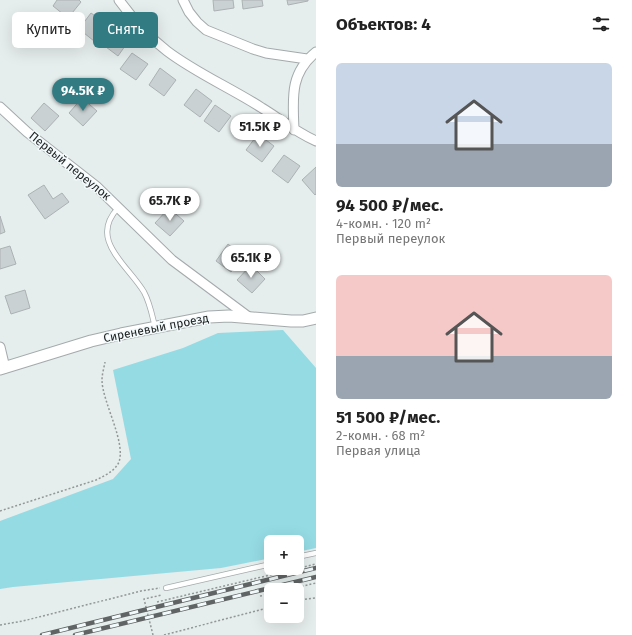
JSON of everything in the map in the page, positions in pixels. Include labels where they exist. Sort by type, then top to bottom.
[{"type":"street","points":[[119,0],[152,38],[167,51],[262,108],[294,130],[316,141]]},
{"type":"street","points":[[183,0],[189,12],[206,30],[266,53],[307,59]]},
{"type":"street","points":[[294,130],[294,92],[296,80],[300,68],[307,59],[316,52]]},
{"type":"street","name":"Первый переулок","points":[[0,107],[38,140],[96,186],[172,260],[250,318]]},
{"type":"street","name":"Сиреневый проезд","points":[[3,368],[91,341],[209,317],[229,316],[291,321],[303,321],[316,318]]},
{"type":"street","points":[[0,347],[3,368]]},
{"type":"lane","points":[[118,207],[109,220],[107,228],[109,243],[116,256],[143,291],[148,300],[155,327]]},
{"type":"lane","points":[[304,556],[316,553]]},
{"type":"lane","points":[[166,588],[264,566]]},
{"type":"path","points":[[0,511],[96,480],[110,473],[118,464],[120,453],[118,440],[102,380],[105,362]]},
{"type":"path","points":[[157,602],[316,564]]},
{"type":"path","points":[[304,586],[316,583]]},
{"type":"path","points":[[0,625],[23,621],[141,591],[166,588],[167,593],[144,599],[153,635]]},
{"type":"path","points":[[260,596],[264,595]]},
{"type":"path","points":[[304,599],[316,598]]},
{"type":"path","points":[[164,635],[264,609]]},
{"type":"shaded area","points":[[283,330],[316,368],[316,548],[304,551],[304,535],[264,535],[264,559],[221,568],[0,589],[0,521],[113,479],[131,459],[113,370],[183,348],[218,333]]},
{"type":"building","points":[[57,0],[79,0],[81,2],[73,12],[60,12],[53,6]]},
{"type":"building","points":[[213,0],[233,0],[234,8],[214,11]]},
{"type":"building","points":[[242,0],[262,0],[263,6],[243,9]]},
{"type":"building","points":[[287,0],[308,0],[308,1],[288,5]]},
{"type":"building","points":[[91,13],[93,14],[93,40],[85,34],[85,21]]},
{"type":"building","points":[[107,48],[124,48],[118,56]]},
{"type":"building","points":[[132,53],[148,64],[136,80],[120,69]]},
{"type":"building","points":[[160,68],[176,80],[164,96],[149,85]]},
{"type":"building","points":[[196,89],[212,101],[200,117],[184,105]]},
{"type":"building","points":[[82,98],[97,111],[83,126],[69,113]]},
{"type":"building","points":[[44,103],[59,116],[45,131],[31,118]]},
{"type":"building","points":[[215,105],[231,116],[219,132],[204,121]]},
{"type":"building","points":[[258,134],[274,146],[262,162],[246,150]]},
{"type":"building","points":[[284,155],[300,166],[288,183],[272,171]]},
{"type":"building","points":[[316,167],[316,194],[315,195],[302,180]]},
{"type":"building","points":[[44,185],[53,199],[62,193],[69,202],[45,219],[28,195]]},
{"type":"building","points":[[169,208],[184,221],[170,236],[155,223]]},
{"type":"building","points":[[0,216],[5,232],[0,234]]},
{"type":"building","points":[[228,244],[243,256],[231,272],[216,261]]},
{"type":"building","points":[[10,246],[16,264],[0,269],[0,249]]},
{"type":"building","points":[[251,265],[265,279],[252,293],[237,280]]},
{"type":"building","points":[[25,290],[30,308],[11,314],[5,296]]},
{"type":"railway","points":[[42,635],[316,568]]},
{"type":"railway","points":[[75,635],[316,577]]}]
